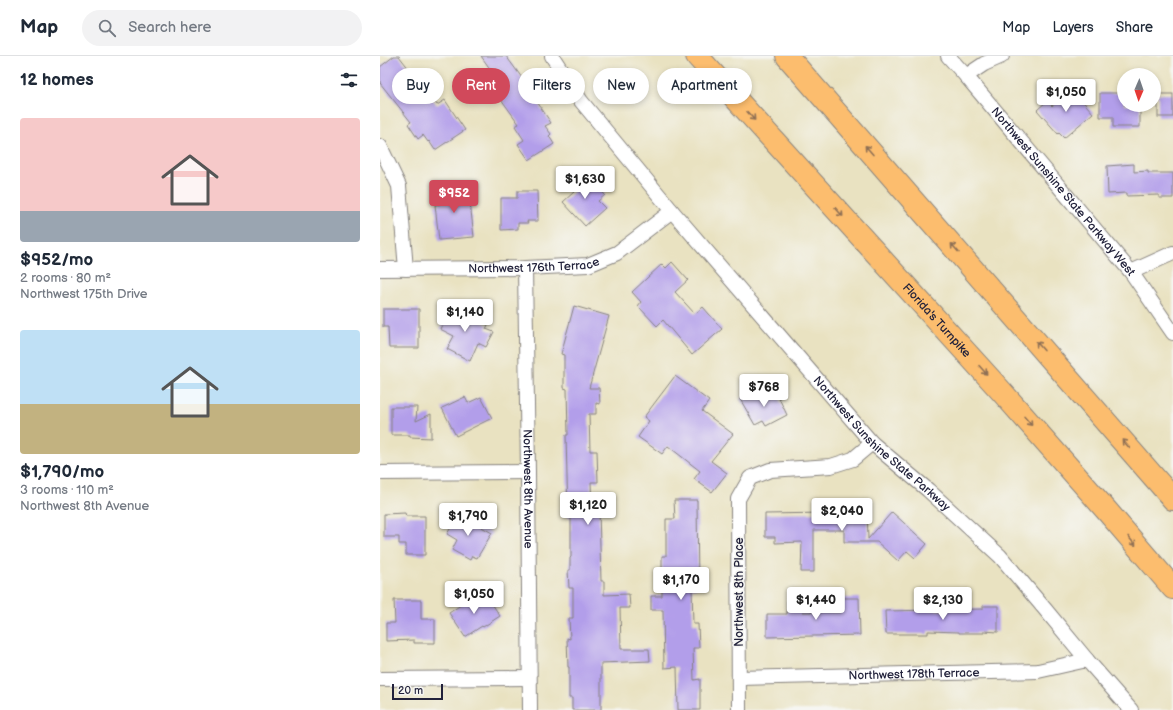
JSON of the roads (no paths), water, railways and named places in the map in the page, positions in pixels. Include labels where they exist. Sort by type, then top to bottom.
[{"type":"highway","name":"Florida's Turnpike","points":[[697,56],[1002,392],[1173,588]]},
{"type":"highway","points":[[787,56],[1173,499]]},
{"type":"street","name":"Northwest Sunshine State Parkway","points":[[552,56],[581,101],[672,211],[872,443],[928,490],[1000,556],[1086,660],[1131,710]]},
{"type":"street","name":"Northwest Sunshine State Parkway West","points":[[948,56],[1131,272],[1173,332]]},
{"type":"street","points":[[966,76],[984,64],[1002,56]]},
{"type":"street","points":[[380,146],[399,186],[406,269]]},
{"type":"street","name":"Northwest 176th Terrace","points":[[380,270],[526,268],[588,264],[617,253],[672,211]]},
{"type":"street","points":[[1131,272],[1173,252]]},
{"type":"street","name":"Northwest 8th Avenue","points":[[526,268],[530,710]]},
{"type":"street","name":"Northwest 8th Place","points":[[739,710],[738,499],[750,478],[770,470],[831,466],[853,459],[872,443]]},
{"type":"street","points":[[380,473],[528,472]]},
{"type":"street","name":"Northwest 178th Terrace","points":[[740,678],[1038,671],[1086,660]]},
{"type":"street","points":[[380,679],[529,678]]}]
